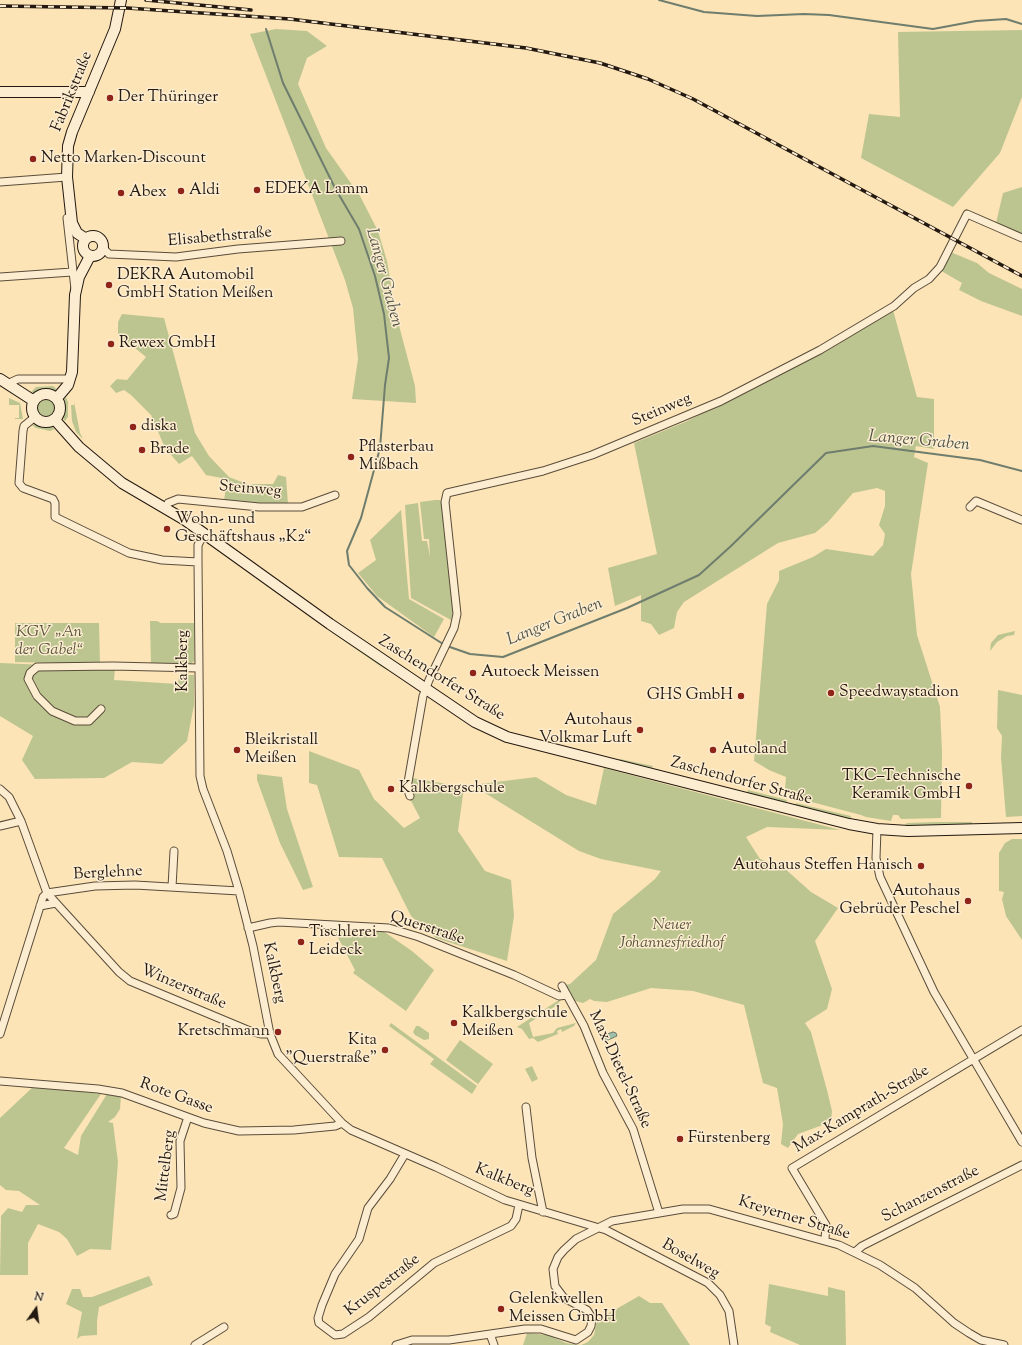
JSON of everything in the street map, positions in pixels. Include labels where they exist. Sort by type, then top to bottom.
[{"type":"street","name":"Fabrikstraße","points":[[86,239],[77,233],[72,222],[67,156],[70,139],[116,24],[121,0]]},
{"type":"street","points":[[1,92],[89,92]]},
{"type":"street","points":[[0,182],[68,179],[66,198],[72,272],[76,291]]},
{"type":"street","name":"Steinweg","points":[[425,689],[456,621],[457,607],[445,502],[447,493],[543,472],[592,455],[721,401],[820,350],[894,306],[914,288],[929,279],[940,267],[967,214],[1022,238]]},
{"type":"street","points":[[92,236],[99,238],[103,244],[103,248],[97,256],[90,256],[83,249],[86,239],[92,236]]},
{"type":"street","name":"Elisabethstraße","points":[[103,248],[109,254],[176,257],[341,241]]},
{"type":"street","points":[[57,398],[63,392],[70,379],[73,362],[76,291],[79,277],[90,256]]},
{"type":"street","points":[[0,277],[72,272]]},
{"type":"street","points":[[3,382],[18,379],[70,379]]},
{"type":"street","points":[[3,382],[34,401]]},
{"type":"street","points":[[46,394],[57,398],[61,410],[55,420],[45,422],[35,417],[32,409],[34,401],[39,396],[46,394]]},
{"type":"street","points":[[35,417],[24,426],[20,483],[23,488],[44,494],[53,499],[55,503],[55,517],[110,545],[146,557],[166,561],[198,562]]},
{"type":"street","name":"Zaschendorfer Straße","points":[[55,420],[79,447],[116,478],[204,534],[330,624],[425,689],[475,722],[507,737],[822,818],[877,829],[927,831],[1022,828]]},
{"type":"street","name":"Steinweg","points":[[164,508],[168,503],[178,499],[259,507],[302,507],[335,495]]},
{"type":"street","points":[[970,507],[976,501],[1022,520]]},
{"type":"street","name":"Kalkberg","points":[[204,534],[199,542],[198,562],[200,776],[203,789],[227,851],[239,891],[253,946],[274,1048],[282,1061],[342,1123],[351,1130],[519,1205],[598,1227]]},
{"type":"street","points":[[101,709],[89,721],[74,721],[52,711],[37,696],[28,679],[30,673],[37,667],[113,666],[198,668]]},
{"type":"street","points":[[410,796],[407,788],[425,689]]},
{"type":"street","points":[[0,788],[9,797],[21,821],[47,893],[43,896],[0,1034]]},
{"type":"street","points":[[0,826],[21,821]]},
{"type":"street","points":[[877,829],[877,864],[880,877],[934,992],[1022,1142]]},
{"type":"street","points":[[172,887],[174,852]]},
{"type":"street","name":"Berglehne","points":[[47,893],[95,886],[135,885],[239,891]]},
{"type":"street","name":"Winzerstraße","points":[[47,893],[112,965],[130,981],[143,988],[250,1031],[261,1034],[270,1034]]},
{"type":"street","points":[[40,906],[56,902]]},
{"type":"street","name":"Querstraße","points":[[248,928],[270,922],[279,922],[389,928],[419,937],[514,975],[559,996],[567,995]]},
{"type":"street","name":"Max-Dietel-Straße","points":[[562,986],[584,1026],[603,1073],[633,1129],[659,1213]]},
{"type":"street","points":[[974,1060],[1022,1030]]},
{"type":"street","name":"Max-Kamprath-Straße","points":[[825,1239],[826,1225],[792,1168],[974,1060]]},
{"type":"street","name":"Rote Gasse","points":[[0,1081],[116,1091],[215,1127],[239,1131],[294,1130],[335,1126],[342,1123]]},
{"type":"street","points":[[526,1107],[532,1158],[543,1212]]},
{"type":"street","name":"Mittelberg","points":[[171,1215],[174,1214],[181,1188],[180,1141],[188,1117]]},
{"type":"street","name":"Kruspestraße","points":[[405,1154],[366,1212],[362,1234],[335,1274],[318,1318],[321,1325],[335,1335],[343,1334],[369,1316],[434,1263],[507,1228],[516,1219],[519,1205]]},
{"type":"street","name":"Schanzenstraße","points":[[855,1252],[862,1246],[1022,1165]]},
{"type":"street","name":"Kreyerner Straße","points":[[490,1334],[518,1330],[541,1329],[576,1340],[588,1332],[592,1322],[589,1313],[583,1307],[564,1298],[557,1291],[553,1281],[553,1270],[558,1257],[564,1250],[576,1239],[612,1220],[683,1209],[709,1209],[825,1239],[855,1252],[880,1265],[915,1288],[954,1323],[969,1333],[981,1340],[1004,1345]]},
{"type":"street","name":"Boselweg","points":[[598,1227],[713,1287],[720,1295],[729,1312],[734,1345]]},
{"type":"street","points":[[195,1345],[224,1326]]},
{"type":"street","points":[[396,1345],[412,1340],[449,1340],[490,1334],[494,1345]]},
{"type":"green space","points":[[276,29],[307,31],[327,46],[307,58],[298,84],[326,148],[360,196],[378,231],[387,261],[396,314],[415,386],[416,403],[352,399],[358,359],[353,308],[345,280],[250,34]]},
{"type":"green space","points":[[1022,30],[1022,97],[1000,153],[953,207],[861,158],[869,114],[900,117],[898,32]]},
{"type":"green space","points":[[1022,187],[1022,234],[996,223],[1003,193]]},
{"type":"green space","points":[[948,251],[977,263],[989,273],[1022,289],[1022,316],[981,301],[959,290],[962,283],[938,269]]},
{"type":"green space","points":[[893,310],[917,397],[934,399],[934,449],[916,446],[914,457],[928,463],[911,574],[917,635],[940,707],[942,752],[941,818],[901,819],[898,815],[893,815],[891,821],[866,817],[804,800],[796,791],[785,789],[786,777],[769,770],[754,761],[767,604],[779,580],[779,571],[813,557],[826,549],[873,556],[883,545],[885,534],[879,525],[885,506],[885,491],[877,488],[853,493],[828,522],[815,533],[778,543],[684,602],[677,612],[674,628],[659,635],[651,624],[641,621],[641,595],[615,606],[608,568],[657,554],[634,443],[685,422],[760,385]]},
{"type":"green space","points":[[122,314],[164,318],[195,433],[209,456],[229,477],[247,484],[273,484],[278,475],[286,477],[288,504],[276,505],[224,501],[227,479],[206,475],[192,456],[179,464],[165,448],[151,415],[124,390],[116,393],[110,386],[117,379],[127,380],[146,357],[118,334],[118,322]]},
{"type":"green space","points":[[53,386],[58,390],[30,393],[36,387]]},
{"type":"green space","points":[[66,397],[68,402],[68,417],[65,421],[62,417],[63,401]]},
{"type":"green space","points":[[9,398],[20,403],[23,419],[15,419],[19,418],[19,405],[9,405]]},
{"type":"green space","points":[[42,399],[50,399],[55,404],[53,415],[50,417],[42,417],[37,412],[37,404]]},
{"type":"green space","points":[[74,402],[80,433],[83,439],[76,432],[72,421],[71,405],[74,405]]},
{"type":"green space","points":[[32,425],[49,425],[55,429],[50,431],[36,428]]},
{"type":"green space","points":[[440,500],[442,504],[449,554],[454,609],[451,620],[411,598],[405,505],[418,503],[422,541],[427,541],[430,557],[429,539],[424,539],[420,502]]},
{"type":"green space","points":[[401,510],[409,599],[444,619],[434,637],[377,596],[358,573],[376,560],[370,540]]},
{"type":"green space","points":[[150,621],[157,621],[161,623],[194,623],[194,661],[189,666],[151,665]]},
{"type":"green space","name":"KGV „An der Gabel“","points":[[15,623],[99,623],[100,664],[15,662]]},
{"type":"green space","points":[[332,629],[388,668],[387,670],[330,631]]},
{"type":"green space","points":[[1015,631],[1014,635],[1007,636],[997,642],[990,651],[991,643],[998,635]]},
{"type":"green space","points":[[0,663],[115,668],[114,680],[178,684],[179,675],[194,675],[194,705],[187,741],[162,764],[132,762],[104,778],[35,779],[22,760],[33,736],[0,716]]},
{"type":"green space","points":[[998,690],[1022,695],[1022,816],[1006,817],[1001,758],[1002,736],[997,728]]},
{"type":"green space","points":[[309,751],[359,770],[374,799],[404,828],[420,818],[409,797],[412,778],[464,787],[458,831],[485,871],[511,880],[514,916],[507,961],[436,938],[411,916],[382,858],[339,857],[317,785],[309,783]]},
{"type":"green space","points":[[620,759],[653,766],[652,768],[620,761]]},
{"type":"green space","name":"Neuer Johannesfriedhof","points":[[604,768],[840,830],[767,827],[746,837],[760,859],[783,867],[811,892],[838,908],[815,941],[832,989],[827,1009],[805,1023],[811,1032],[827,1090],[832,1111],[831,1122],[798,1134],[788,1148],[781,1144],[783,1124],[777,1088],[763,1083],[744,1005],[693,991],[651,988],[607,1002],[594,1001],[590,999],[583,1003],[575,1001],[565,985],[570,984],[596,960],[613,914],[655,879],[661,871],[601,859],[579,851],[472,785],[536,777],[566,795],[596,805]]},
{"type":"green space","points":[[257,774],[282,777],[287,809],[313,887],[303,890],[280,843],[257,780]]},
{"type":"green space","points":[[748,790],[787,800],[786,803],[747,793]]},
{"type":"green space","points":[[796,803],[851,816],[850,821],[794,806]]},
{"type":"green space","points":[[972,822],[973,825],[902,827],[907,823]]},
{"type":"green space","points":[[900,834],[973,834],[973,835],[900,836]]},
{"type":"green space","points":[[1012,839],[1022,839],[1022,940],[1006,916],[1002,899],[1004,892],[999,891],[999,853],[1005,843]]},
{"type":"green space","points":[[334,930],[383,931],[412,951],[434,970],[406,1011],[353,973],[355,970]]},
{"type":"green space","points":[[562,998],[557,1005],[529,1023],[533,1037],[553,1033],[557,1028],[576,1023],[574,1026],[562,1032],[561,1029],[557,1031],[558,1034],[538,1042],[533,1038],[529,1039],[522,1029],[517,1027]]},
{"type":"green space","points":[[391,1023],[477,1086],[472,1094],[430,1064],[434,1059],[389,1026]]},
{"type":"green space","points":[[416,1026],[419,1026],[429,1033],[429,1039],[424,1040],[415,1035],[413,1032]]},
{"type":"green space","points":[[460,1040],[493,1064],[478,1084],[446,1060]]},
{"type":"green space","points":[[532,1066],[538,1079],[532,1082],[525,1069]]},
{"type":"green space","points":[[34,1086],[101,1094],[64,1148],[78,1155],[81,1136],[107,1094],[121,1096],[120,1109],[115,1117],[108,1122],[113,1123],[118,1162],[111,1250],[90,1249],[77,1256],[67,1239],[59,1232],[38,1224],[28,1243],[28,1275],[0,1275],[1,1216],[8,1208],[22,1212],[26,1205],[40,1205],[19,1191],[6,1190],[0,1185],[0,1118]]},
{"type":"green space","points":[[149,1276],[153,1285],[99,1307],[97,1335],[81,1336],[77,1339],[82,1312],[66,1304],[72,1289],[80,1289],[83,1297],[92,1297]]},
{"type":"green space","points":[[769,1284],[828,1296],[828,1287],[845,1291],[846,1345],[800,1345],[770,1332],[771,1327],[765,1324]]},
{"type":"green space","points":[[639,1296],[650,1303],[662,1303],[690,1345],[581,1345],[588,1342],[594,1335],[597,1320]]},
{"type":"green space","points":[[527,1333],[548,1335],[566,1343],[581,1345],[523,1345]]},
{"type":"shaded area","points":[[613,1032],[616,1033],[617,1036],[608,1040],[604,1039],[604,1035]]},
{"type":"waterway","points":[[659,0],[704,12],[757,16],[804,14],[829,15],[933,29],[976,21],[1006,19],[1022,24]]},
{"type":"waterway","name":"Langer Graben","points":[[266,29],[283,83],[335,188],[359,229],[375,276],[384,314],[389,358],[385,385],[380,448],[361,518],[347,551],[349,565],[367,588],[385,607],[443,644]]},
{"type":"waterway","name":"Langer Graben","points":[[447,646],[470,654],[503,657],[627,608],[699,575],[731,546],[826,453],[873,446],[980,460],[1022,471]]},
{"type":"railway","points":[[146,0],[251,10]]},
{"type":"railway","points":[[0,6],[127,8],[290,19],[526,48],[600,63],[648,79],[693,99],[1022,276]]},
{"type":"place","name":"Der Thüringer","points":[[110,98]]},
{"type":"place","name":"Netto Marken-Discount","points":[[33,159]]},
{"type":"place","name":"EDEKA Lamm","points":[[257,190]]},
{"type":"place","name":"Aldi","points":[[181,191]]},
{"type":"place","name":"Abex","points":[[121,193]]},
{"type":"place","name":"DEKRA Automobil GmbH Station Meißen","points":[[109,285]]},
{"type":"place","name":"Rewex GmbH","points":[[111,344]]},
{"type":"place","name":"diska","points":[[133,427]]},
{"type":"place","name":"Brade","points":[[142,450]]},
{"type":"place","name":"Pflasterbau Mißbach","points":[[351,457]]},
{"type":"place","name":"Wohn- und Geschäftshaus „K2“","points":[[167,529]]},
{"type":"place","name":"Autoeck Meissen","points":[[473,673]]},
{"type":"place","name":"Speedwaystadion","points":[[831,693]]},
{"type":"place","name":"GHS GmbH","points":[[741,696]]},
{"type":"place","name":"Autohaus Volkmar Luft","points":[[640,730]]},
{"type":"place","name":"Bleikristall Meißen","points":[[237,750]]},
{"type":"place","name":"Autoland","points":[[713,750]]},
{"type":"place","name":"TKC–Technische Keramik GmbH","points":[[969,786]]},
{"type":"place","name":"Kalkbergschule","points":[[391,789]]},
{"type":"place","name":"Autohaus Steffen Hanisch","points":[[921,866]]},
{"type":"place","name":"Autohaus Gebrüder Peschel","points":[[968,901]]},
{"type":"place","name":"Tischlerei Leideck","points":[[301,942]]},
{"type":"place","name":"Kalkbergschule Meißen","points":[[454,1023]]},
{"type":"place","name":"Kretschmann","points":[[278,1032]]},
{"type":"place","name":"Kita \"Querstraße\"","points":[[385,1050]]},
{"type":"place","name":"Fürstenberg","points":[[680,1139]]},
{"type":"place","name":"Gelenkwellen Meissen GmbH","points":[[501,1309]]}]
